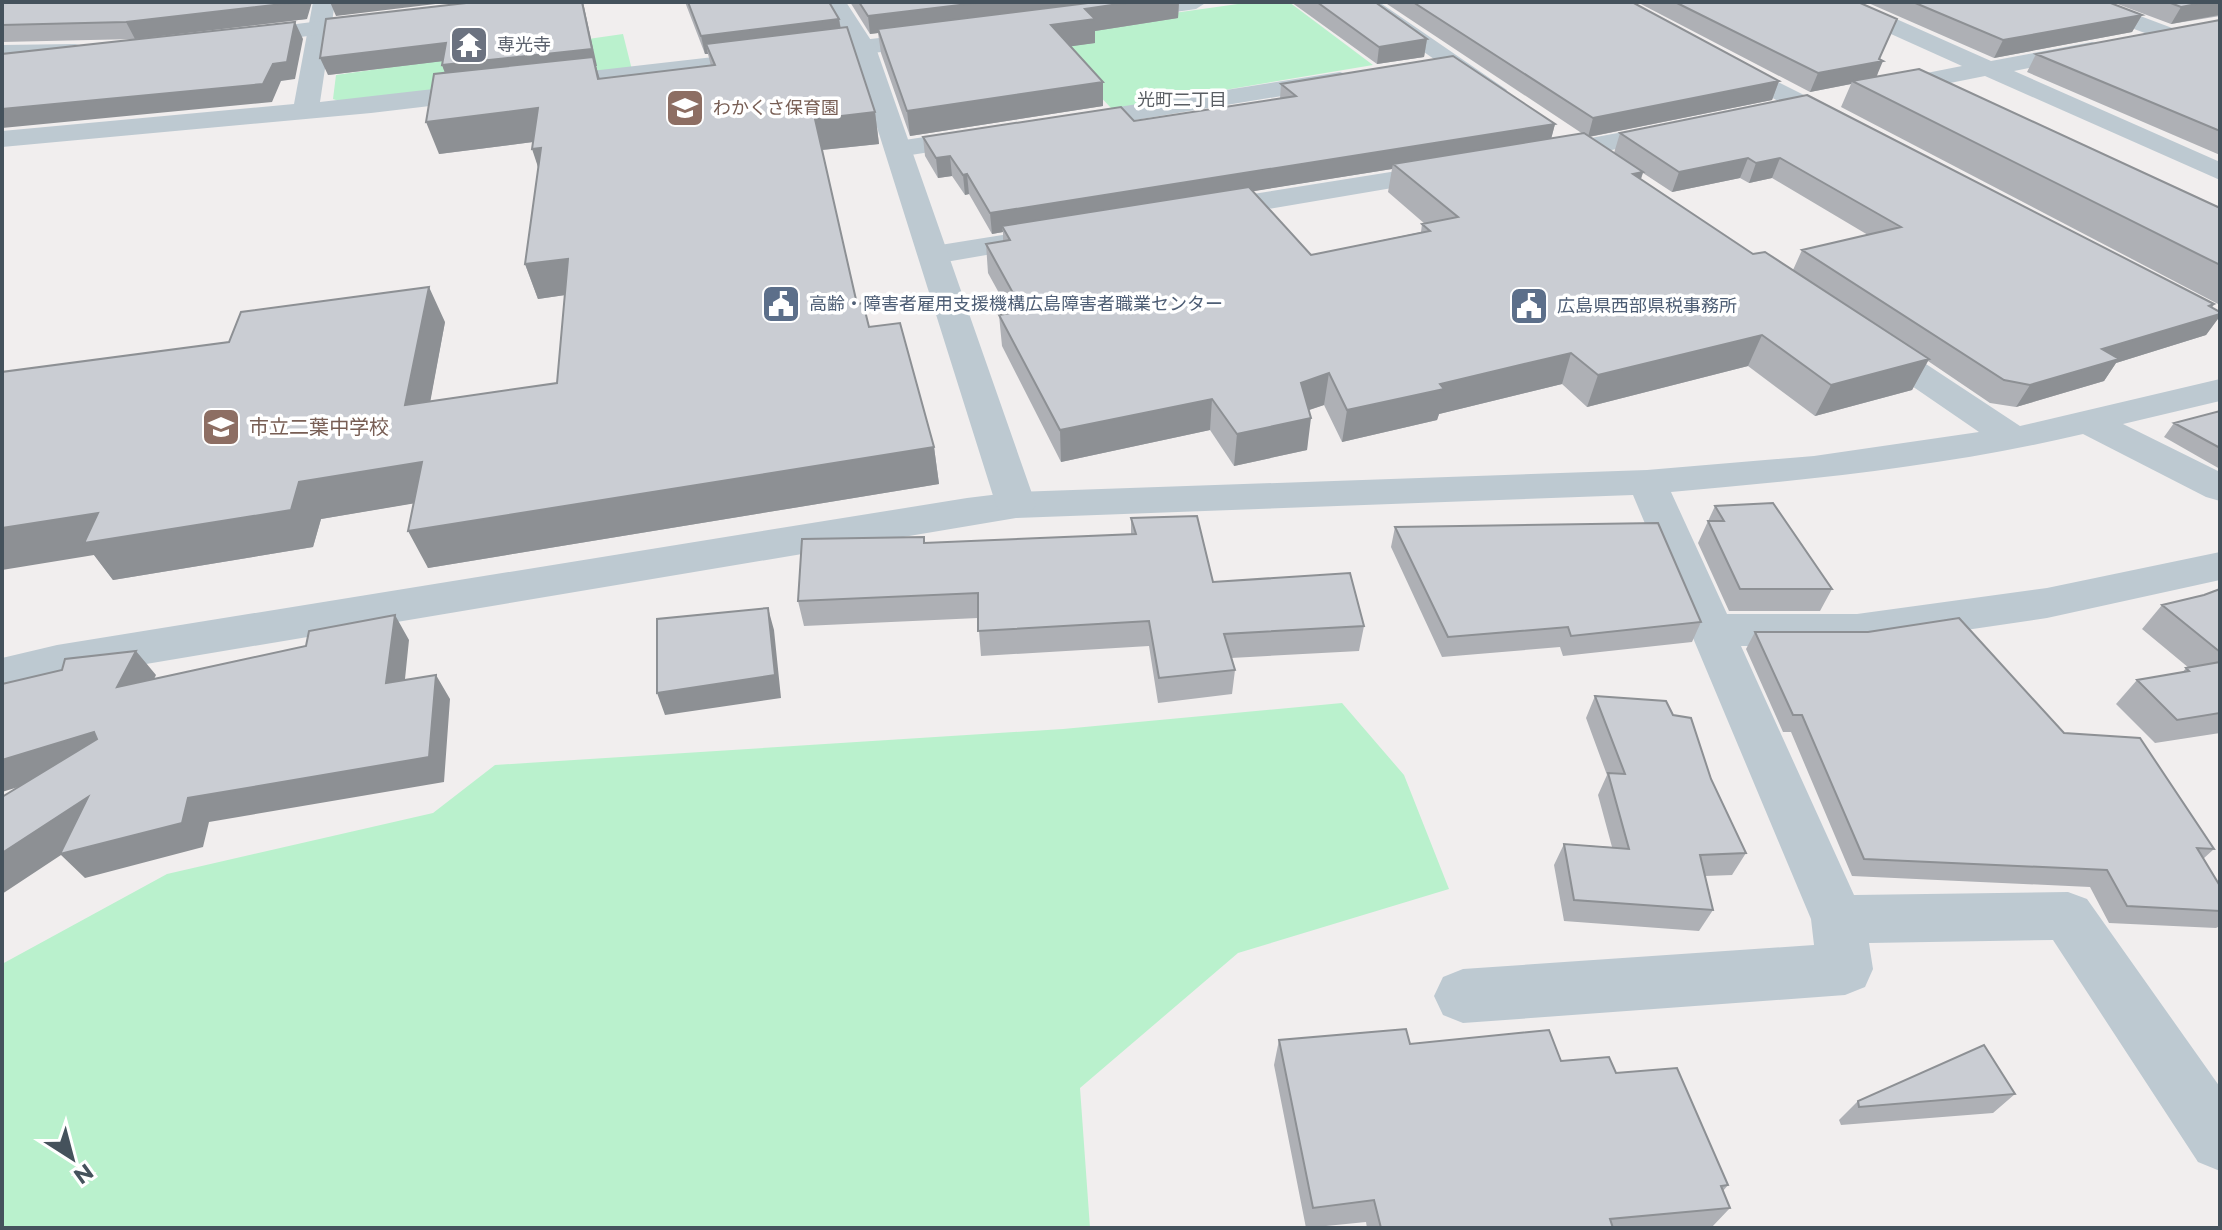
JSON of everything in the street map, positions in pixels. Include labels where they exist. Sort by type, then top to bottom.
[{"type":"street","points":[[306,111],[324,2]]},
{"type":"street","points":[[835,2],[864,48],[1016,505]]},
{"type":"street","points":[[1088,17],[1196,2]]},
{"type":"street","points":[[1364,2],[1517,106]]},
{"type":"street","points":[[1839,2],[2220,172]]},
{"type":"street","points":[[2083,2],[2220,54]]},
{"type":"street","points":[[219,41],[402,18]]},
{"type":"street","points":[[1759,113],[2220,25]]},
{"type":"street","points":[[2,139],[306,111],[964,34]]},
{"type":"street","points":[[1695,46],[1871,140]]},
{"type":"street","points":[[2,52],[105,51],[2,62]]},
{"type":"street","points":[[1422,67],[1453,63]]},
{"type":"street","points":[[1049,126],[1360,77]]},
{"type":"street","points":[[1542,123],[1616,173]]},
{"type":"street","points":[[1519,159],[1700,125]]},
{"type":"street","points":[[898,149],[1003,133]]},
{"type":"street","points":[[1177,215],[1472,167]]},
{"type":"street","points":[[934,255],[1069,233]]},
{"type":"street","points":[[1840,323],[2014,439]]},
{"type":"street","points":[[2,675],[88,657],[1016,505],[1647,482],[1814,468],[2014,439],[2220,390]]},
{"type":"street","points":[[2087,421],[2220,488]]},
{"type":"street","points":[[1463,996],[1845,969],[1838,919],[1647,482]]},
{"type":"street","points":[[1711,630],[1857,630],[2047,603],[2220,566]]},
{"type":"street","points":[[1838,919],[2068,916],[2220,1140]]},
{"type":"green space","points":[[1252,2],[1289,2],[1373,65],[1112,109],[1039,32]]},
{"type":"green space","points":[[623,34],[632,70],[345,103],[333,99],[336,75]]},
{"type":"green space","points":[[1342,703],[1404,775],[1449,889],[1238,953],[1080,1088],[1090,1228],[2,1228],[2,964],[167,874],[433,813],[495,765],[1063,729]]},
{"type":"building","points":[[2,2],[300,2],[126,22],[2,25]]},
{"type":"building","points":[[475,2],[582,2],[592,49],[442,65],[446,43],[320,58],[326,19]]},
{"type":"building","points":[[688,2],[829,2],[839,19],[701,36]]},
{"type":"building","points":[[859,2],[985,2],[868,16]]},
{"type":"building","points":[[1096,2],[1132,2],[1085,9],[1095,19],[1051,25],[1103,82],[907,111],[878,29]]},
{"type":"building","points":[[1317,2],[1375,2],[1427,39],[1379,47]]},
{"type":"building","points":[[1413,2],[1632,2],[1779,81],[1593,118]]},
{"type":"building","points":[[1675,2],[1858,2],[1897,19],[1879,59],[1883,61],[1818,73]]},
{"type":"building","points":[[1913,2],[2108,2],[2142,15],[2003,40]]},
{"type":"building","points":[[2168,2],[2207,2],[2181,7]]},
{"type":"building","points":[[2220,20],[2220,131],[2036,54]]},
{"type":"building","points":[[295,22],[287,62],[273,64],[263,84],[2,109],[2,54]]},
{"type":"building","points":[[847,27],[875,112],[815,119],[857,304],[863,303],[869,327],[900,323],[934,447],[408,531],[422,462],[299,482],[291,510],[84,543],[98,513],[2,528],[2,372],[229,342],[241,312],[429,287],[405,405],[557,383],[568,259],[525,264],[541,148],[532,149],[538,108],[426,122],[434,74],[593,57],[598,79],[715,65],[706,44]]},
{"type":"building","points":[[1453,56],[1555,124],[990,213],[967,174],[963,175],[950,156],[936,158],[923,137],[1121,107],[1134,121],[1296,96],[1281,84]]},
{"type":"building","points":[[1919,69],[2220,208],[2220,265],[1852,81]]},
{"type":"building","points":[[1807,95],[2214,304],[2209,306],[2220,314],[2102,349],[2119,359],[2030,385],[2004,380],[1802,250],[1901,227],[1780,158],[1756,163],[1748,158],[1679,172],[1620,133]]},
{"type":"building","points":[[1584,133],[1643,172],[1633,174],[1753,254],[1765,252],[1929,359],[1831,385],[1762,335],[1598,375],[1571,353],[1440,384],[1444,389],[1347,410],[1329,373],[1301,383],[1311,418],[1237,434],[1212,399],[1060,430],[999,315],[1023,311],[986,244],[1010,240],[1002,226],[1249,187],[1311,255],[1430,231],[1422,224],[1458,217],[1393,164]]},
{"type":"building","points":[[2220,411],[2220,448],[2174,423]]},
{"type":"building","points":[[1773,503],[1832,589],[1740,589],[1708,521],[1724,521],[1715,506]]},
{"type":"building","points":[[1197,516],[1213,582],[1350,573],[1364,626],[1224,634],[1235,670],[1159,678],[1149,621],[978,631],[978,593],[798,601],[802,539],[924,537],[924,543],[1136,534],[1131,518]]},
{"type":"building","points":[[1658,523],[1701,622],[1571,636],[1568,627],[1448,637],[1395,527]]},
{"type":"building","points":[[2220,589],[2220,652],[2162,605]]},
{"type":"building","points":[[768,608],[775,675],[657,693],[657,619]]},
{"type":"building","points":[[395,615],[386,683],[436,675],[429,757],[188,798],[182,823],[60,854],[88,797],[2,853],[2,797],[97,739],[94,732],[2,760],[2,684],[62,670],[65,659],[136,651],[117,687],[306,646],[309,631]]},
{"type":"building","points":[[1959,618],[2064,733],[2140,738],[2214,849],[2197,848],[2220,886],[2220,911],[2127,906],[2107,870],[1864,859],[1802,715],[1793,715],[1755,632],[1868,632]]},
{"type":"building","points":[[2220,662],[2220,713],[2177,720],[2137,680],[2189,671],[2186,668]]},
{"type":"building","points":[[1595,696],[1666,701],[1673,715],[1691,718],[1711,779],[1746,853],[1700,855],[1713,910],[1574,900],[1564,844],[1629,849],[1608,773],[1625,774]]},
{"type":"building","points":[[1406,1029],[1410,1044],[1549,1030],[1561,1061],[1609,1057],[1616,1073],[1677,1068],[1728,1185],[1721,1186],[1730,1208],[1610,1219],[1613,1228],[1381,1228],[1374,1200],[1313,1208],[1279,1040]]},
{"type":"building","points":[[1984,1045],[2015,1094],[1859,1107],[1858,1101]]},
{"type":"place","name":"専光寺","points":[[469,45]]},
{"type":"place","name":"わかくさ保育園","points":[[685,108]]},
{"type":"place","name":"高齢・障害者雇用支援機構広島障害者職業センター","points":[[781,304]]},
{"type":"place","name":"広島県西部県税事務所","points":[[1529,306]]},
{"type":"place","name":"市立二葉中学校","points":[[221,427]]},
{"type":"district","name":"光町二丁目","points":[[1182,100]]}]
